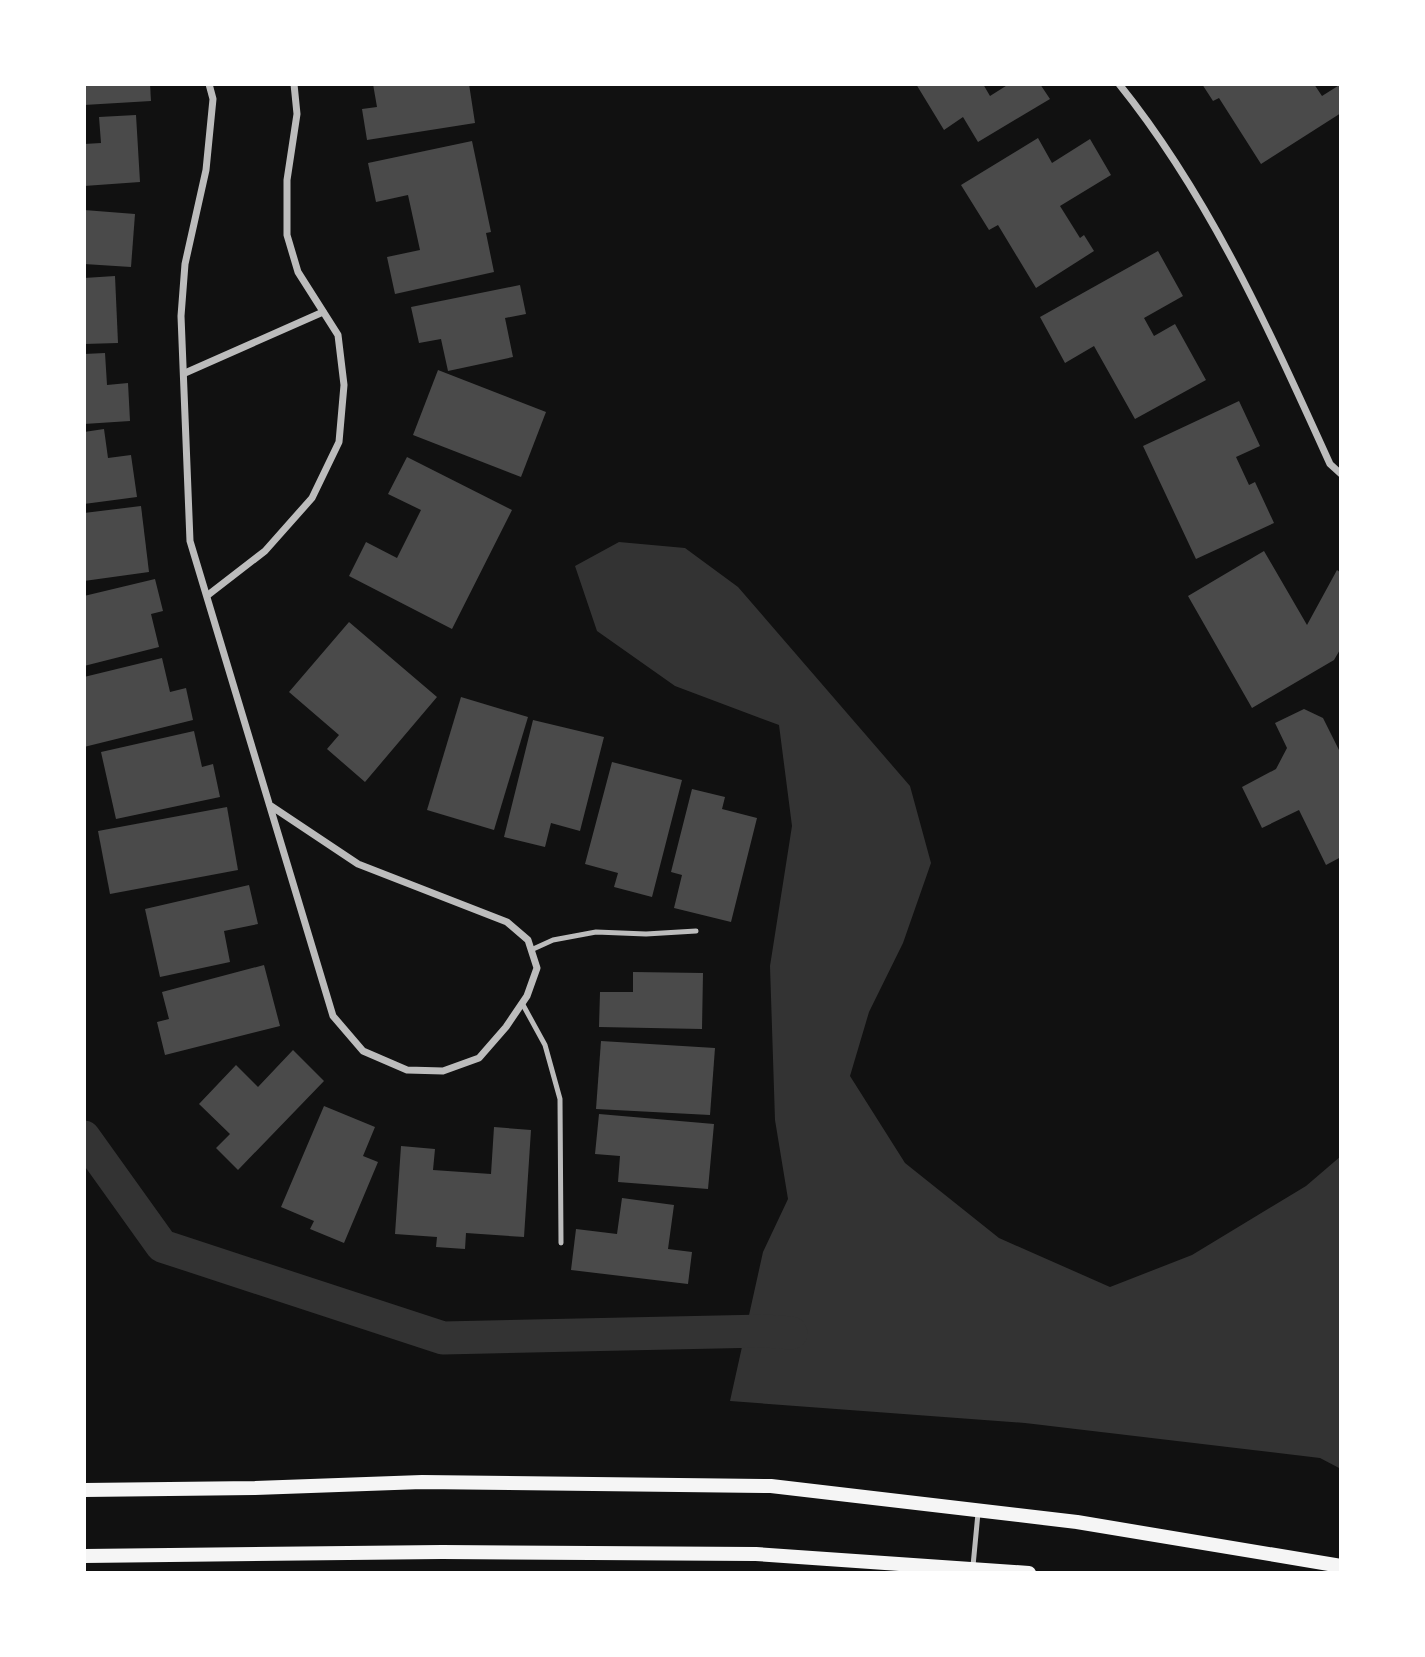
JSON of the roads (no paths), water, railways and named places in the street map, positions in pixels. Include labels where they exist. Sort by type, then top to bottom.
[{"type":"main road","points":[[84,1490],[422,1482],[771,1486],[1077,1522],[1341,1566]]},
{"type":"main road","points":[[84,1556],[442,1552],[756,1554],[1029,1573]]},
{"type":"street","points":[[209,84],[213,99],[206,170],[186,264],[181,316],[190,541],[333,1016],[363,1051],[407,1070],[443,1071],[479,1058],[506,1027],[522,1003],[537,968],[528,940],[507,922],[358,864],[271,806]]},
{"type":"street","points":[[208,595],[265,551],[312,498],[339,442],[344,385],[338,335],[298,272],[287,235],[288,180],[297,114],[295,84]]},
{"type":"street","points":[[1119,84],[1150,122],[1210,220],[1273,339],[1329,464],[1341,474]]},
{"type":"street","points":[[185,373],[323,312]]},
{"type":"lane","points":[[531,950],[554,940],[596,932],[646,934],[696,931]]},
{"type":"lane","points":[[522,1003],[545,1045],[560,1099],[561,1243]]},
{"type":"lane","points":[[973,1571],[978,1510]]},
{"type":"waterway","points":[[84,1137],[162,1246],[443,1338],[766,1331],[791,1333]]}]
